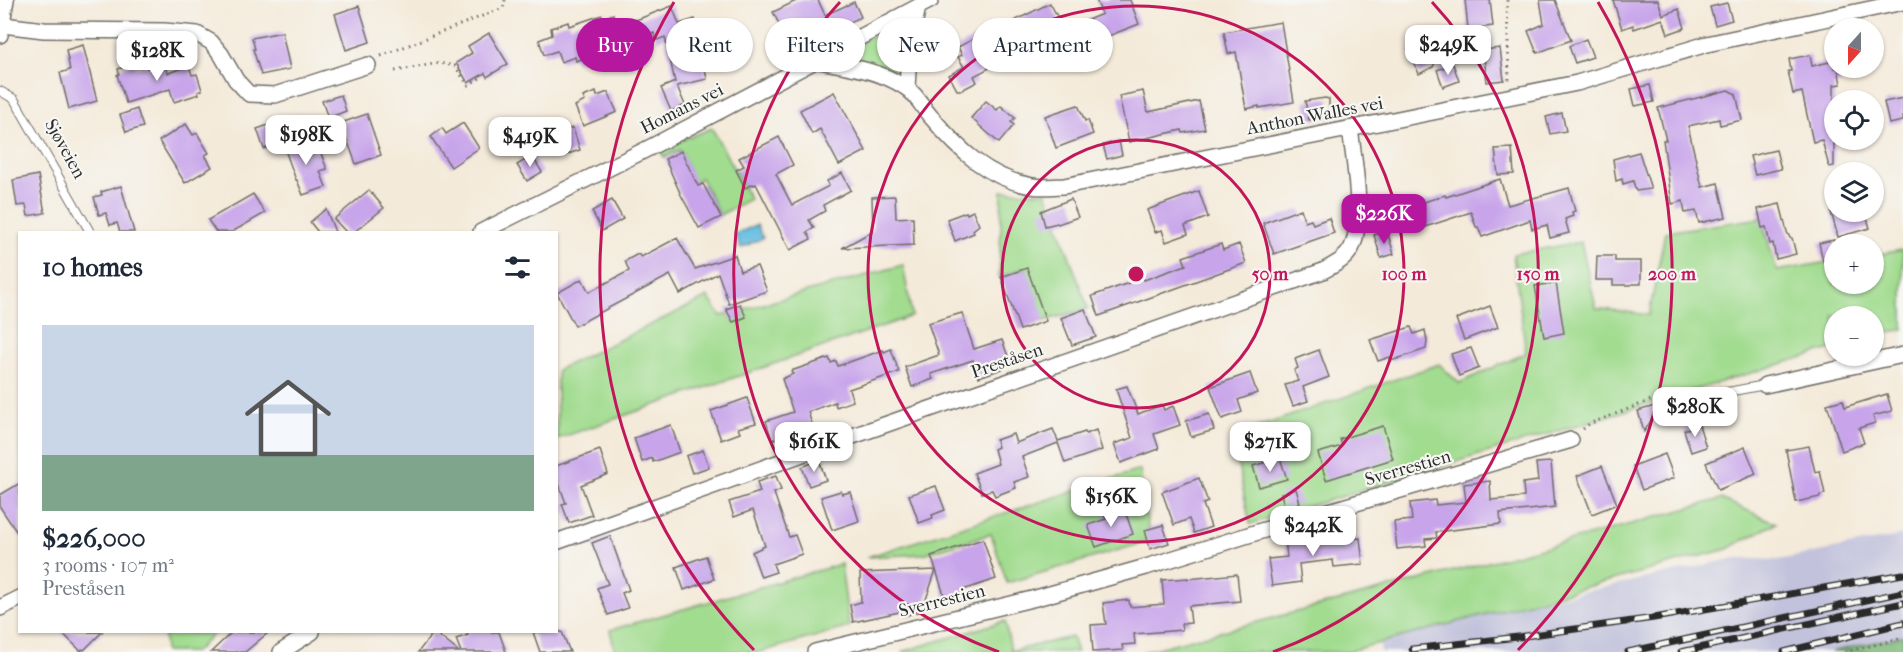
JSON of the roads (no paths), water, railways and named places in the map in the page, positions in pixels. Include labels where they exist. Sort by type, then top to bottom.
[{"type":"street","points":[[6,0],[1,30],[164,31],[197,34],[211,42],[236,80],[249,94],[275,95],[368,65]]},
{"type":"street","name":"Anthon Walles vei","points":[[865,70],[907,88],[955,145],[976,162],[999,176],[1033,186],[1065,186],[1577,83],[1707,44],[1903,2]]},
{"type":"street","points":[[907,88],[911,33],[925,4]]},
{"type":"street","name":"Homans vei","points":[[865,36],[925,4]]},
{"type":"street","name":"Homans vei","points":[[483,231],[796,72]]},
{"type":"street","name":"Preståsen","points":[[558,541],[1323,271],[1340,262],[1352,248],[1357,228],[1357,194],[1350,129]]},
{"type":"street","points":[[1765,385],[1903,355]]},
{"type":"street","name":"Sverrestien","points":[[815,652],[1036,598],[1136,570],[1571,440]]},
{"type":"street","points":[[0,608],[18,599]]},
{"type":"street","points":[[281,652],[310,633]]},
{"type":"lane","name":"Sjøveien","points":[[0,91],[14,99],[89,231]]},
{"type":"lane","points":[[1680,403],[1765,385]]},
{"type":"water","points":[[757,225],[763,238],[741,248],[735,234]]},
{"type":"railway","points":[[1412,649],[1654,618],[1903,574]]},
{"type":"railway","points":[[1628,652],[1903,592]]},
{"type":"railway","points":[[1681,652],[1903,603]]},
{"type":"railway","points":[[1784,652],[1903,623]]}]
